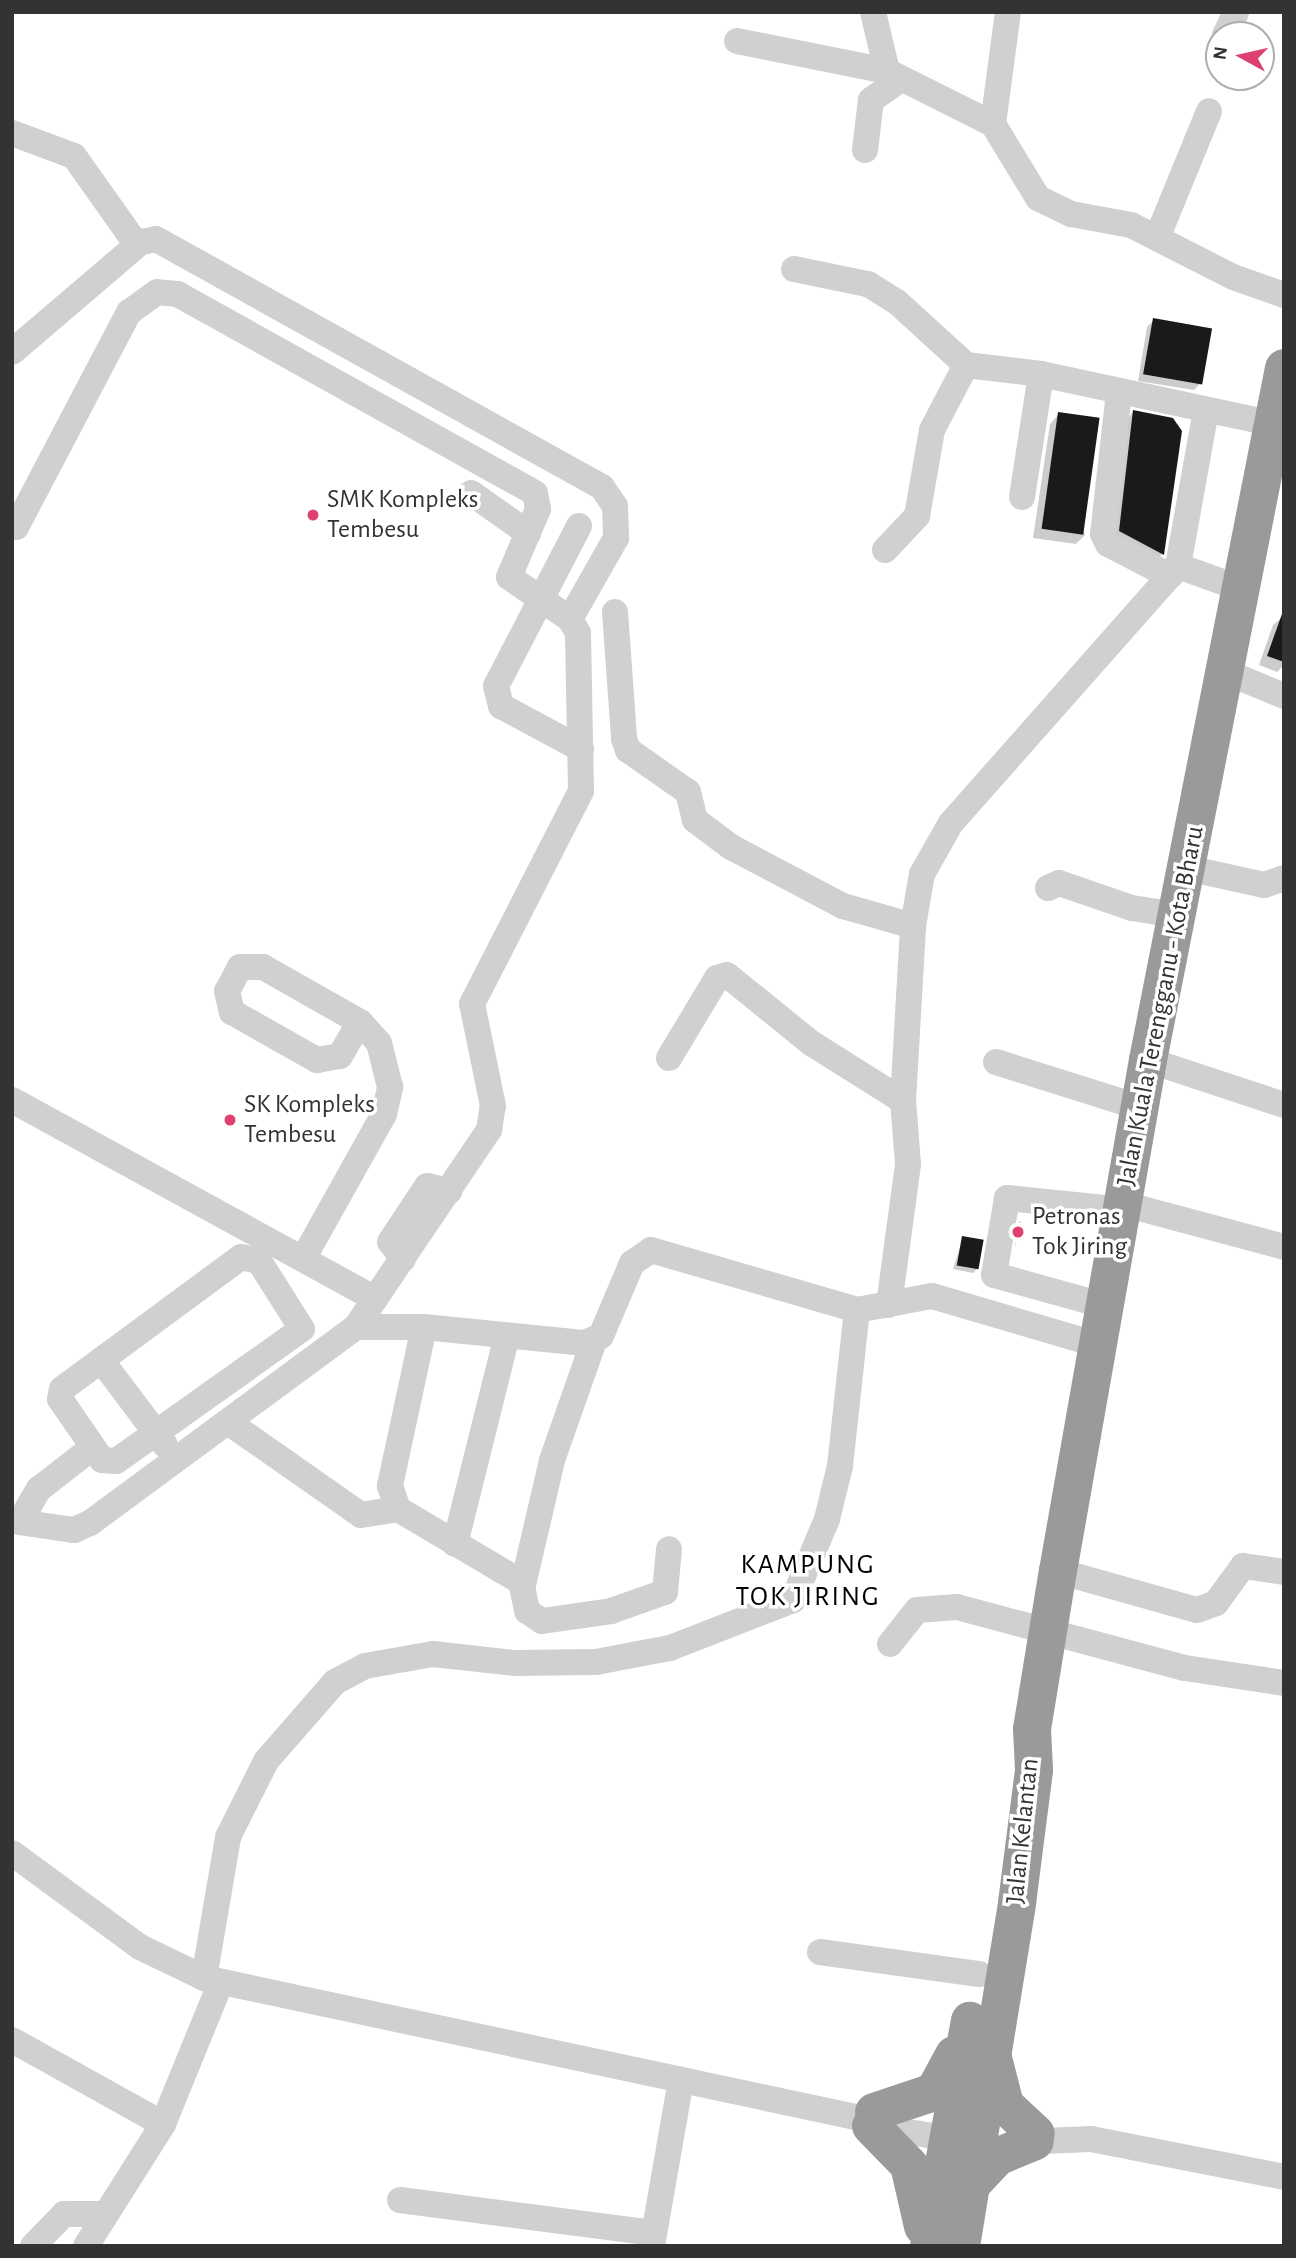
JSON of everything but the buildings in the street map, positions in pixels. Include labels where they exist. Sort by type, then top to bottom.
[{"type":"highway","name":"Jalan Kuala Terengganu - Kota Bharu","points":[[1032,1729],[1124,1207],[1147,1060],[1226,672],[1284,368]]},
{"type":"highway","name":"Jalan Kelantan","points":[[961,2246],[970,2186],[963,2132],[977,1985],[1015,1769],[1032,1729]]},
{"type":"highway","name":"Jalan Kelantan","points":[[929,2246],[990,2046],[1017,1903],[1034,1770],[1032,1729]]},
{"type":"highway","points":[[924,2246],[920,2197],[909,2165],[869,2119],[934,2092],[977,1985]]},
{"type":"highway","points":[[970,2186],[997,2157],[1038,2137],[1005,2105],[990,2046]]},
{"type":"street","points":[[873,12],[893,76]]},
{"type":"street","points":[[993,124],[1008,12]]},
{"type":"street","points":[[737,41],[893,76],[993,124],[1038,198],[1071,215],[1123,222],[1284,295]]},
{"type":"street","points":[[866,150],[871,100],[893,76]]},
{"type":"street","points":[[1157,238],[1209,111]]},
{"type":"street","points":[[12,133],[74,156],[137,245]]},
{"type":"street","points":[[12,352],[137,245],[156,240],[601,487],[615,506],[616,538],[570,620]]},
{"type":"street","points":[[794,269],[868,284],[897,302],[966,365],[1041,374],[1274,424]]},
{"type":"street","points":[[16,527],[129,312],[145,296],[164,291],[529,488],[539,504],[509,577],[570,620],[580,646],[580,802],[472,1004],[492,1118],[449,1191],[356,1327],[176,1460],[74,1530],[17,1520],[39,1489],[93,1447]]},
{"type":"street","points":[[885,550],[917,516],[930,437],[966,365]]},
{"type":"street","points":[[1022,497],[1041,374]]},
{"type":"street","points":[[1119,392],[1103,534],[1108,544],[1174,571],[1242,589]]},
{"type":"street","points":[[888,1305],[908,1164],[903,1101],[913,926],[922,874],[938,841],[1174,571],[1206,410]]},
{"type":"street","points":[[471,493],[528,533]]},
{"type":"street","points":[[579,526],[500,671],[496,698],[581,749]]},
{"type":"street","points":[[615,612],[628,750],[688,792],[695,820],[731,847],[862,915],[913,926]]},
{"type":"street","points":[[1226,672],[1284,696]]},
{"type":"street","points":[[1187,868],[1264,885],[1284,878]]},
{"type":"street","points":[[1048,888],[1059,883],[1132,908],[1177,915]]},
{"type":"street","points":[[303,1259],[389,1100],[379,1043],[360,1022],[250,964],[240,967],[227,992],[232,1012],[317,1060],[340,1056],[360,1022]]},
{"type":"street","points":[[669,1058],[717,978],[727,975],[811,1043],[903,1101]]},
{"type":"street","points":[[1147,1060],[1284,1105]]},
{"type":"street","points":[[996,1062],[1139,1107]]},
{"type":"street","points":[[12,1100],[375,1299]]},
{"type":"street","points":[[1106,1306],[994,1275],[1007,1198],[1124,1207],[1284,1247]]},
{"type":"street","points":[[669,1549],[668,1590],[611,1611],[538,1620],[525,1606],[523,1585],[552,1460],[594,1341],[606,1328],[632,1263],[651,1250],[857,1310],[932,1296],[1099,1345]]},
{"type":"street","points":[[235,1259],[259,1261],[302,1329],[116,1461],[103,1460],[60,1399],[62,1389],[101,1360],[235,1259]]},
{"type":"street","points":[[86,2246],[103,2214],[163,2124],[213,1980],[228,1838],[266,1761],[335,1682],[365,1665],[433,1654],[555,1665],[608,1660],[670,1648],[793,1600],[827,1519],[840,1466],[857,1310]]},
{"type":"street","points":[[356,1327],[424,1327],[507,1336],[594,1341]]},
{"type":"street","points":[[424,1327],[390,1486],[398,1509],[523,1585]]},
{"type":"street","points":[[455,1544],[507,1336]]},
{"type":"street","points":[[101,1360],[176,1460]]},
{"type":"street","points":[[228,1422],[361,1515],[398,1509]]},
{"type":"street","points":[[1058,1571],[1197,1610],[1216,1603],[1243,1566],[1284,1572]]},
{"type":"street","points":[[890,1644],[923,1608],[970,1609],[1049,1628],[1185,1668],[1284,1683]]},
{"type":"street","points":[[12,1853],[140,1947],[213,1980],[869,2119],[963,2132],[1108,2142],[1284,2177]]},
{"type":"street","points":[[820,1952],[977,1985]]},
{"type":"street","points":[[12,2040],[163,2124]]},
{"type":"street","points":[[400,2200],[652,2239],[681,2079]]},
{"type":"street","points":[[33,2246],[64,2214],[103,2214]]},
{"type":"place","name":"SMK Kompleks Tembesu","points":[[313,515]]},
{"type":"place","name":"SK Kompleks Tembesu","points":[[230,1120]]},
{"type":"place","name":"Petronas Tok Jiring","points":[[1018,1232]]},
{"type":"district","name":"KAMPUNG TOK JIRING","points":[[808,1581]]}]
